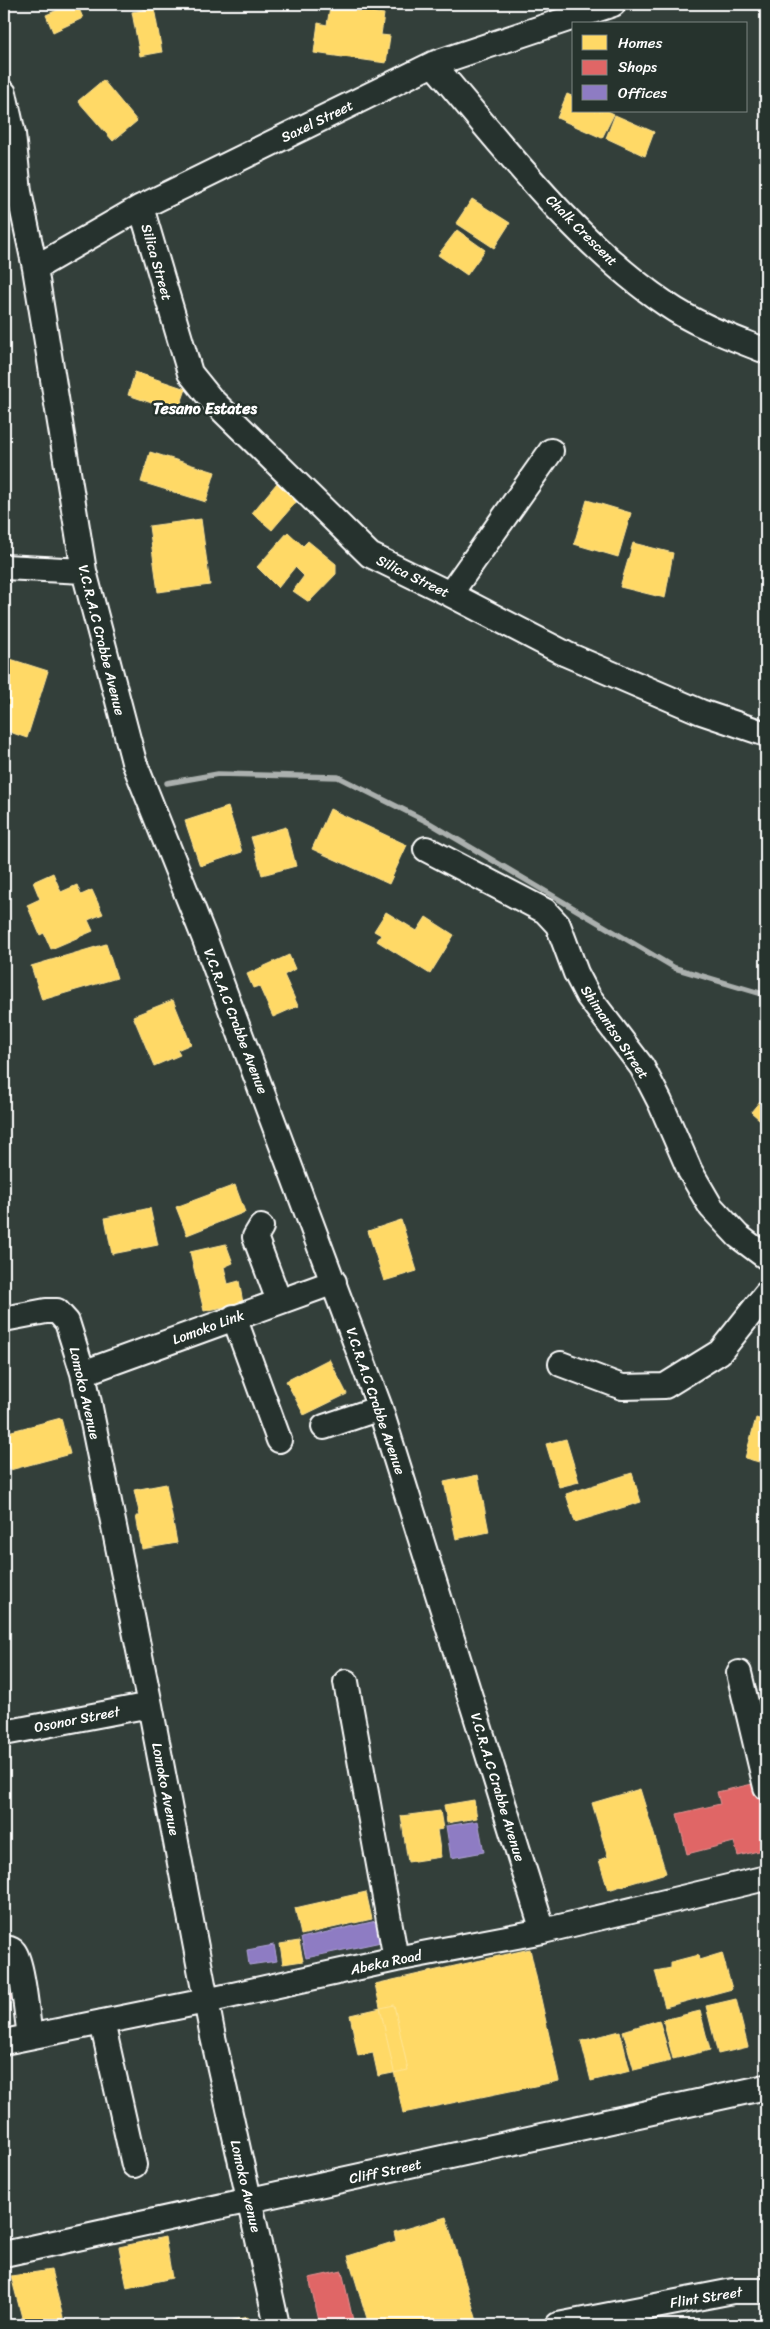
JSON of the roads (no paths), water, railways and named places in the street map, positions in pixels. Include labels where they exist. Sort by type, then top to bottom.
[{"type":"street","name":"Saxel Street","points":[[35,268],[141,207],[433,64],[613,4]]},
{"type":"street","name":"Chalk Crescent","points":[[433,64],[518,163],[611,261],[667,305],[728,336],[766,351]]},
{"type":"street","name":"V.C.R.A.C Crabbe Avenue","points":[[4,93],[13,134],[20,192],[35,268],[84,571],[134,762],[334,1282],[380,1408],[543,1931]]},
{"type":"street","name":"Silica Street","points":[[141,207],[190,373],[211,399],[370,555],[566,654],[701,712],[766,734]]},
{"type":"street","points":[[450,594],[550,451]]},
{"type":"street","points":[[4,567],[84,571]]},
{"type":"street","name":"Shimantso Street","points":[[426,848],[545,911],[558,925],[566,940],[576,973],[588,996],[642,1068],[660,1102],[690,1172],[711,1207],[738,1236],[766,1257]]},
{"type":"street","points":[[261,1227],[256,1237],[258,1247],[279,1301]]},
{"type":"street","name":"Lomoko Link","points":[[83,1373],[334,1282]]},
{"type":"street","points":[[561,1364],[622,1387],[665,1386],[720,1352],[766,1294]]},
{"type":"street","name":"Lomoko Avenue","points":[[4,1319],[46,1310],[57,1311],[67,1322],[83,1373],[150,1704],[206,2001],[248,2201],[277,2325]]},
{"type":"street","points":[[234,1318],[279,1440]]},
{"type":"street","points":[[324,1427],[380,1408]]},
{"type":"street","points":[[739,1673],[766,1787]]},
{"type":"street","points":[[346,1682],[396,1959]]},
{"type":"street","name":"Osonor Street","points":[[4,1733],[150,1704]]},
{"type":"street","name":"Abeka Road","points":[[4,2042],[206,2001],[396,1959],[543,1931],[766,1878]]},
{"type":"street","points":[[4,1948],[11,1949],[15,1953],[30,2036]]},
{"type":"street","points":[[102,2022],[134,2165]]},
{"type":"street","name":"Cliff Street","points":[[4,2254],[766,2087]]},
{"type":"street","name":"Flint Street","points":[[558,2325],[733,2291],[766,2291]]},
{"type":"waterway","points":[[167,783],[218,774],[338,777],[428,822],[675,968],[766,995]]},
{"type":"district","name":"Tesano Estates","points":[[205,408]]}]
